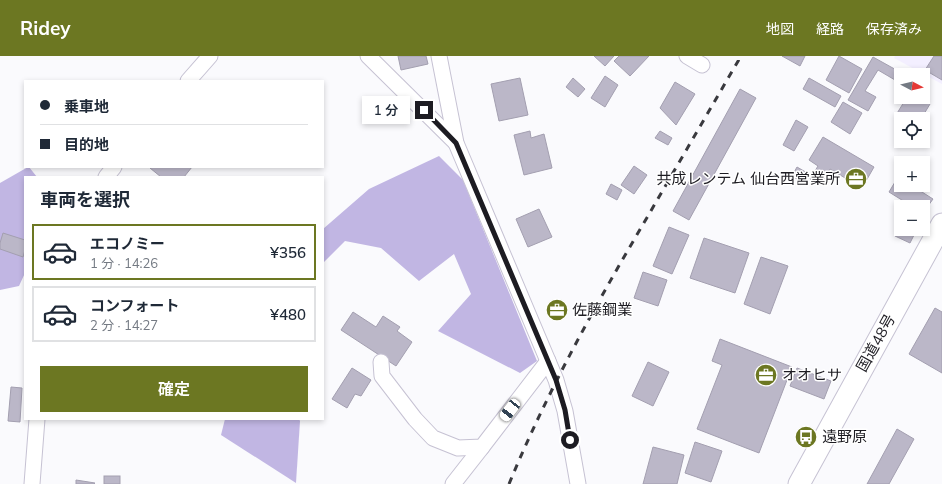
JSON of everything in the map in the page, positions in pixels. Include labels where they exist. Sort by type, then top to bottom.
[{"type":"highway","name":"国道48号","points":[[799,484],[942,224]]},
{"type":"street","points":[[189,80],[210,56]]},
{"type":"street","points":[[368,56],[456,143]]},
{"type":"street","points":[[439,56],[456,143],[556,380],[565,410],[578,484]]},
{"type":"street","points":[[686,56],[702,65]]},
{"type":"street","points":[[107,176],[113,168]]},
{"type":"street","points":[[453,484],[548,361]]},
{"type":"street","points":[[381,362],[382,376],[415,419],[433,438],[458,448],[482,447]]},
{"type":"street","points":[[32,484],[37,420]]},
{"type":"shaded area","points":[[895,56],[942,56],[942,84],[930,78],[930,68],[912,68],[894,58]]},
{"type":"shaded area","points":[[439,156],[463,180],[537,361],[520,373],[438,331],[471,294],[454,254],[419,281],[381,248],[345,241],[324,262],[324,228],[369,189]]},
{"type":"shaded area","points":[[26,168],[30,168],[36,176],[24,176],[24,275],[19,286],[0,290],[0,183]]},
{"type":"shaded area","points":[[225,420],[300,420],[296,483],[221,435]]},
{"type":"building","points":[[398,56],[426,56],[428,64],[401,70]]},
{"type":"building","points":[[594,56],[614,56],[605,66]]},
{"type":"building","points":[[619,56],[649,56],[630,76],[614,61]]},
{"type":"building","points":[[782,56],[805,56],[800,66]]},
{"type":"building","points":[[839,56],[862,69],[849,93],[826,80]]},
{"type":"building","points":[[934,56],[942,56],[942,80],[930,73],[930,68],[926,68]]},
{"type":"building","points":[[873,57],[894,69],[894,79],[878,70],[865,91],[876,97],[868,111],[848,100]]},
{"type":"building","points":[[605,76],[618,85],[605,107],[591,98]]},
{"type":"building","points":[[520,78],[528,115],[499,121],[491,84]]},
{"type":"building","points":[[573,78],[585,89],[578,97],[566,87]]},
{"type":"building","points":[[809,78],[841,96],[835,107],[803,89]]},
{"type":"building","points":[[675,82],[695,94],[676,125],[660,108]]},
{"type":"building","points":[[740,89],[756,98],[689,220],[673,211]]},
{"type":"building","points":[[843,102],[862,113],[850,134],[831,122]]},
{"type":"building","points":[[903,104],[930,104],[925,112],[898,112]]},
{"type":"building","points":[[796,120],[808,127],[794,151],[783,145]]},
{"type":"building","points":[[530,131],[531,138],[544,134],[552,168],[524,175],[514,135]]},
{"type":"building","points":[[660,131],[672,138],[668,145],[655,138]]},
{"type":"building","points":[[823,137],[874,167],[862,188],[830,169],[820,185],[810,179],[818,166],[809,160]]},
{"type":"building","points":[[634,166],[647,175],[634,194],[621,185]]},
{"type":"building","points":[[797,167],[809,174],[804,183],[792,176]]},
{"type":"building","points":[[150,168],[191,168],[185,176],[160,176]]},
{"type":"building","points":[[611,184],[622,190],[617,200],[606,194]]},
{"type":"building","points":[[894,184],[894,192],[922,192],[933,199],[930,203],[930,200],[902,200],[889,192]]},
{"type":"building","points":[[539,209],[552,237],[528,247],[516,219]]},
{"type":"building","points":[[669,227],[689,235],[672,274],[653,266]]},
{"type":"building","points":[[3,233],[24,240],[23,257],[0,249]]},
{"type":"building","points":[[895,236],[914,236],[910,243]]},
{"type":"building","points":[[704,238],[749,253],[735,293],[690,278]]},
{"type":"building","points":[[761,257],[788,266],[770,314],[744,304]]},
{"type":"building","points":[[643,272],[667,280],[658,306],[634,298]]},
{"type":"building","points":[[935,308],[942,312],[942,373],[909,354]]},
{"type":"building","points":[[353,312],[376,327],[383,316],[400,327],[397,331],[412,342],[396,366],[341,330]]},
{"type":"building","points":[[720,339],[792,367],[759,453],[697,429],[722,365],[712,361]]},
{"type":"building","points":[[648,362],[669,372],[653,406],[632,396]]},
{"type":"building","points":[[352,368],[371,380],[361,396],[355,394],[347,408],[332,399]]},
{"type":"building","points":[[797,368],[831,381],[824,399],[790,386]]},
{"type":"building","points":[[11,387],[22,388],[20,422],[8,421]]},
{"type":"building","points":[[897,429],[914,439],[889,484],[867,484]]},
{"type":"building","points":[[695,442],[722,451],[711,482],[685,473]]},
{"type":"building","points":[[653,447],[684,455],[677,484],[643,484]]},
{"type":"building","points":[[104,476],[120,476],[120,484],[104,484]]},
{"type":"building","points":[[76,480],[95,483],[76,484]]},
{"type":"railway","points":[[509,484],[539,416],[572,350],[626,253],[741,56]]},
{"type":"place","name":"共成レンテム 仙台西営業所","points":[[856,179]]},
{"type":"place","name":"佐藤鋼業","points":[[557,310]]},
{"type":"place","name":"オオヒサ","points":[[766,375]]},
{"type":"place","name":"遠野原","points":[[806,437]]},
{"type":"route","points":[[424,110],[456,143],[556,380],[565,410],[570,440]]}]
